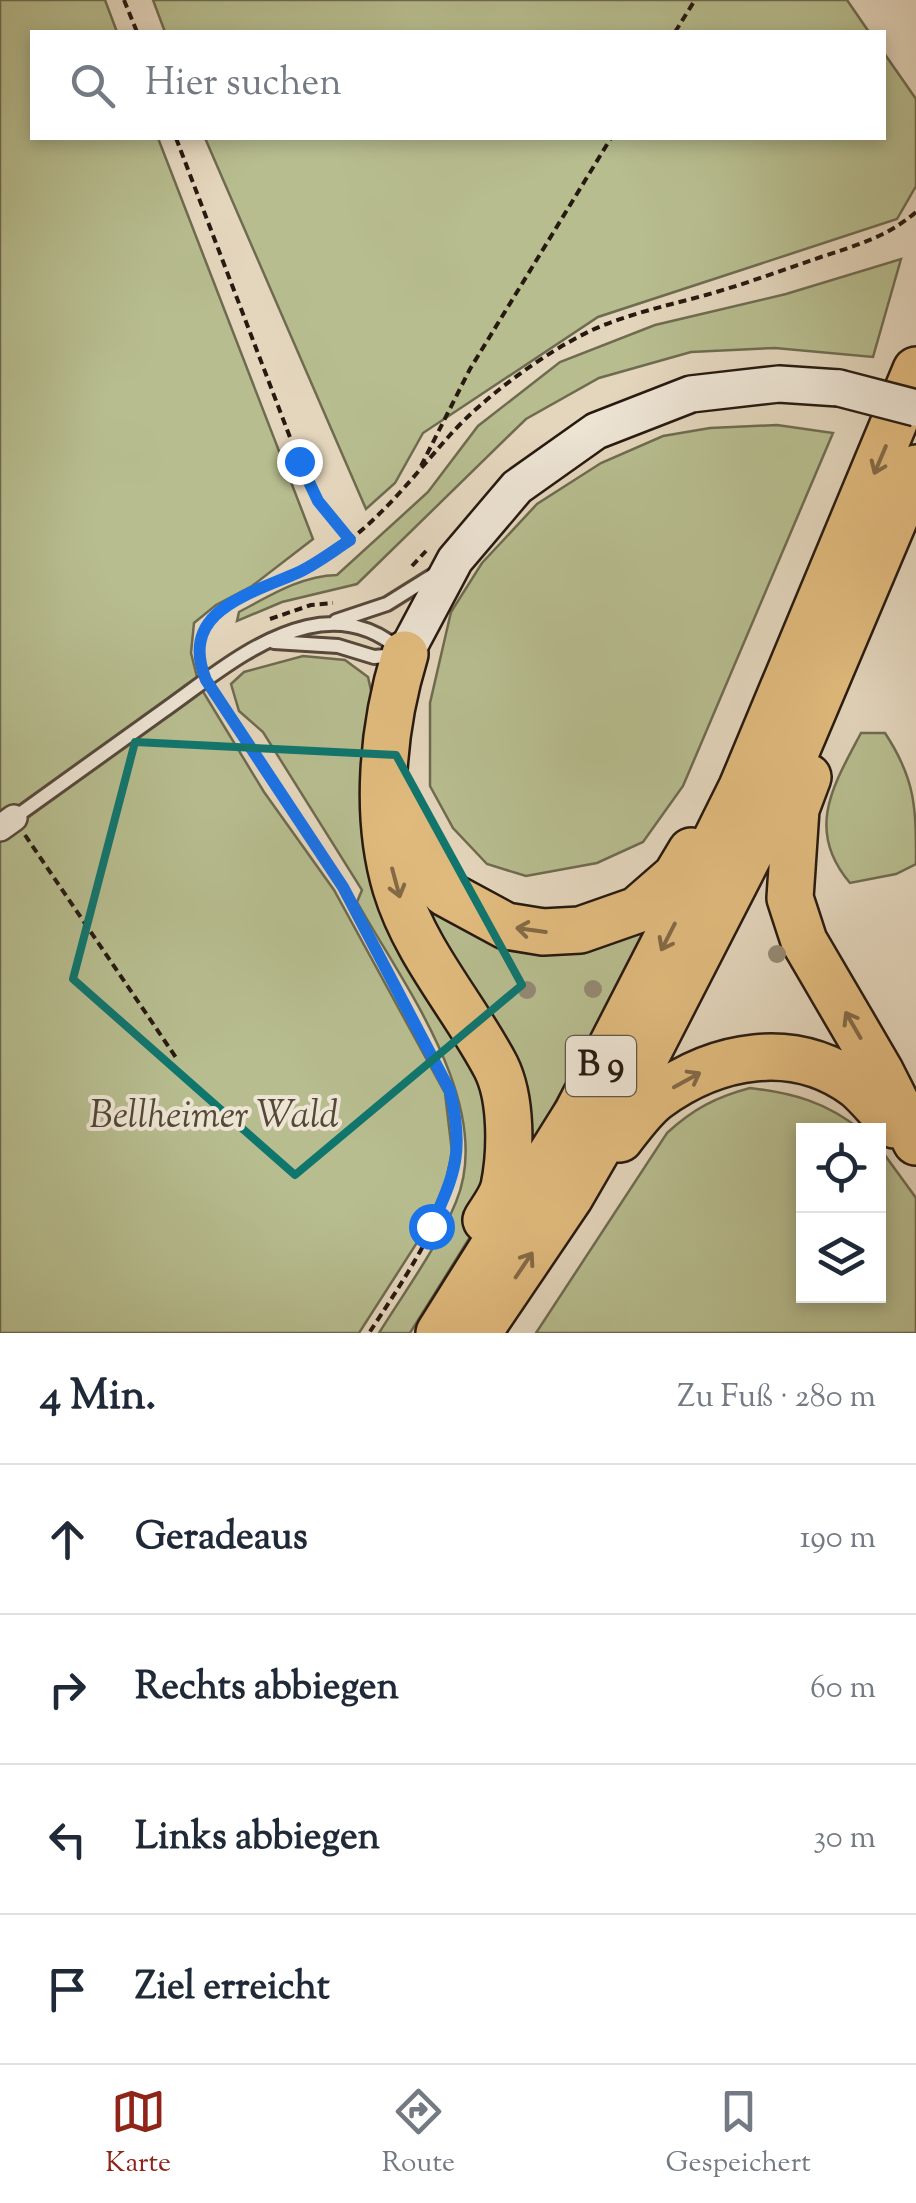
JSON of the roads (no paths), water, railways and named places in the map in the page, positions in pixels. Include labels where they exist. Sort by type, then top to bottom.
[{"type":"highway","name":"B 9","points":[[439,1333],[577,1113],[742,787],[916,370]]},
{"type":"highway","name":"B 9","points":[[478,1333],[570,1197],[603,1140],[766,820],[916,468]]},
{"type":"highway","name":"B 9","points":[[843,643],[823,737],[796,810],[790,898],[804,941],[880,1071],[916,1145]]},
{"type":"highway","points":[[404,654],[393,693],[384,787],[387,842],[396,886],[414,935],[498,1071],[510,1130],[503,1190],[420,1333]]},
{"type":"highway","name":"B 9","points":[[384,787],[445,893],[506,926],[543,932],[580,930],[637,910],[676,876],[700,836],[742,787]]},
{"type":"highway","name":"B 9","points":[[570,1197],[652,1100],[692,1075],[740,1057],[779,1056],[820,1065],[858,1086],[916,1145]]},
{"type":"main road","points":[[404,654],[455,560],[517,487],[596,431],[691,394],[779,384],[839,388],[916,408]]},
{"type":"lane","points":[[7,823],[206,680],[266,642],[387,604],[455,560]]},
{"type":"lane","points":[[324,624],[359,626],[382,635],[404,654]]},
{"type":"lane","points":[[266,642],[338,646],[374,657],[404,654]]},
{"type":"park label","name":"Bellheimer Wald","points":[[214,1118]]}]
